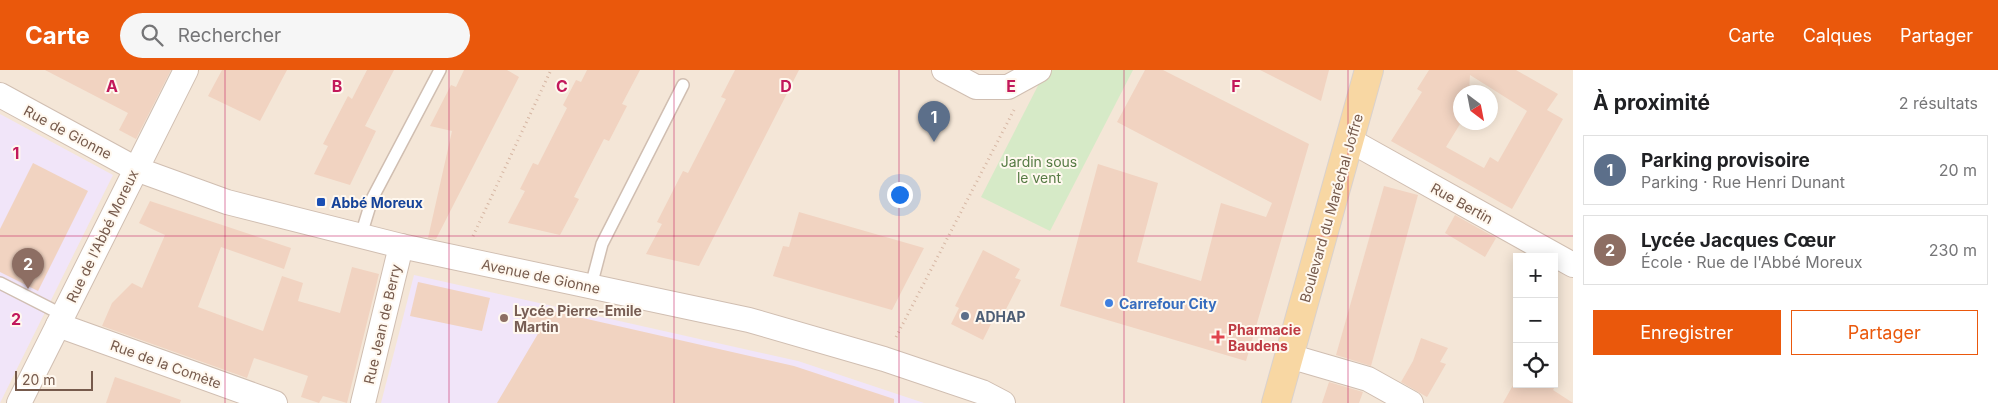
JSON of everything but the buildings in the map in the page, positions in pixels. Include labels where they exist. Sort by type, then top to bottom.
[{"type":"main road","name":"Boulevard du Maréchal Joffre","points":[[1276,403],[1370,70]]},
{"type":"street","name":"Rue de l'Abbé Moreux","points":[[19,403],[186,70]]},
{"type":"street","points":[[944,70],[976,87],[1008,87],[1039,70]]},
{"type":"street","name":"Rue de Gionne","points":[[0,95],[136,169]]},
{"type":"street","name":"Rue Bertin","points":[[1351,141],[1573,265]]},
{"type":"street","name":"Avenue de Gionne","points":[[136,169],[227,202],[401,246],[749,320],[884,359],[982,392],[1003,403]]},
{"type":"street","name":"Rue Jean de Berry","points":[[363,403],[401,246]]},
{"type":"street","name":"Rue de la Comète","points":[[60,320],[275,403]]},
{"type":"street","points":[[1289,356],[1368,379],[1411,403]]},
{"type":"lane","points":[[361,235],[372,199],[440,70]]},
{"type":"lane","points":[[590,286],[602,244],[683,85]]},
{"type":"lane","points":[[0,283],[60,320]]},
{"type":"path","points":[[462,259],[551,70]]},
{"type":"path","points":[[884,359],[1014,111],[1008,87]]},
{"type":"shaded area","points":[[0,70],[1573,70],[1573,403],[0,403]]},
{"type":"shaded area","points":[[0,114],[113,175],[0,403]]},
{"type":"shaded area","name":"Lycée Pierre-Emile Martin","points":[[414,275],[798,361],[924,403],[381,403]]},
{"type":"green space","name":"Jardin sous le vent","points":[[1046,70],[1133,70],[1050,231],[981,197]]},
{"type":"place","name":"Parking provisoire","points":[[934,142]]},
{"type":"place","name":"Abbé Moreux","points":[[321,202]]},
{"type":"place","name":"Lycée Jacques Cœur","points":[[28,289]]},
{"type":"place","name":"Carrefour City","points":[[1109,303]]},
{"type":"place","name":"ADHAP","points":[[965,316]]},
{"type":"place","name":"Lycée Pierre-Emile Martin","points":[[504,318]]},
{"type":"place","name":"Pharmacie Baudens","points":[[1218,337]]}]
